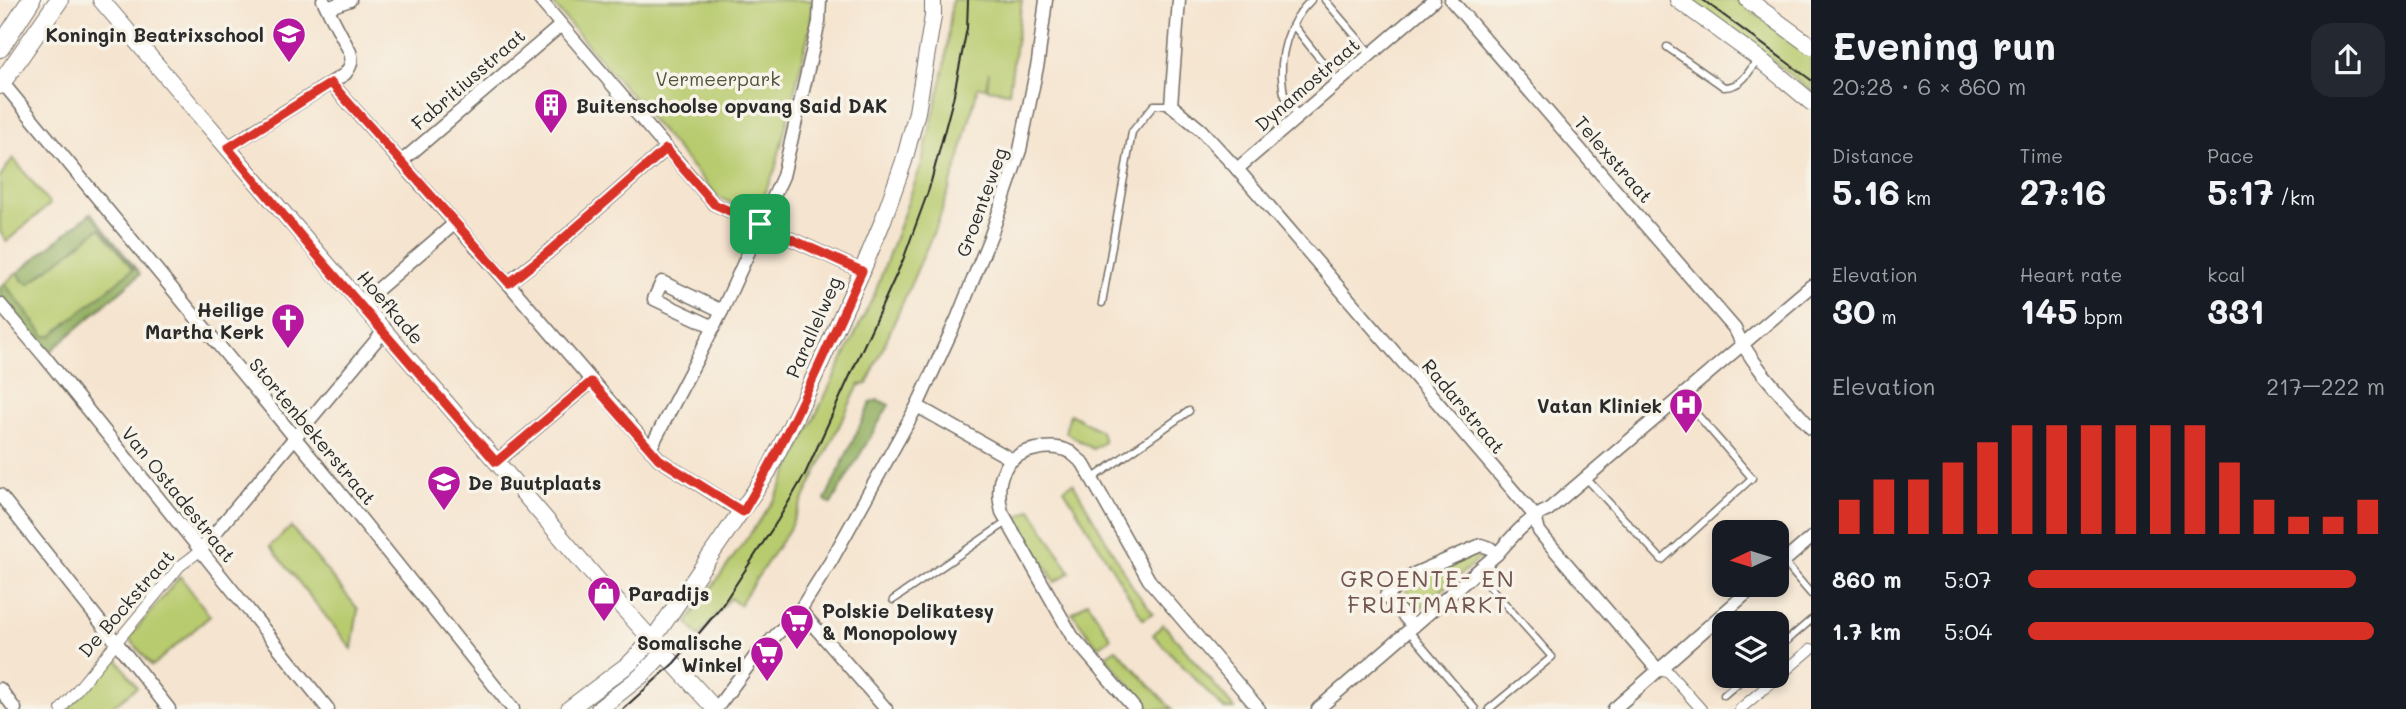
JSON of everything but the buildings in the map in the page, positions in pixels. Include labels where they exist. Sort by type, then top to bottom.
[{"type":"main road","points":[[0,48],[31,0]]},
{"type":"main road","points":[[1,83],[59,0]]},
{"type":"street","name":"Hoefkade","points":[[101,0],[601,585],[653,639],[708,704]]},
{"type":"street","points":[[228,148],[345,74],[353,60],[325,4],[350,0]]},
{"type":"street","points":[[540,0],[714,204],[862,271]]},
{"type":"street","points":[[651,447],[722,311],[783,176],[819,22],[820,0]]},
{"type":"street","name":"Parallelweg","points":[[569,709],[630,663],[653,639],[768,472],[862,271],[904,161],[917,112],[933,16],[933,0]]},
{"type":"street","name":"Groenteweg","points":[[708,704],[800,610],[831,561],[917,406],[991,236],[1020,150],[1038,62],[1045,0]]},
{"type":"street","points":[[1171,105],[1179,0]]},
{"type":"street","name":"Dynamostraat","points":[[1237,169],[1434,0]]},
{"type":"street","name":"Telexstraat","points":[[1451,0],[1728,320],[1742,346],[1811,428]]},
{"type":"street","points":[[1678,0],[1758,58],[1811,102]]},
{"type":"street","points":[[1748,0],[1811,46]]},
{"type":"street","name":"Fabritiusstraat","points":[[402,161],[560,26]]},
{"type":"street","name":"Stortenbekerstraat","points":[[1,83],[333,484],[513,709]]},
{"type":"street","points":[[331,83],[509,283],[659,459],[743,512]]},
{"type":"street","name":"Radarstraat","points":[[1171,105],[1200,130],[1237,169],[1535,516],[1539,531],[1658,670]]},
{"type":"street","points":[[509,283],[666,149]]},
{"type":"street","points":[[361,304],[454,224]]},
{"type":"street","points":[[713,327],[654,299],[662,282],[722,311]]},
{"type":"street","points":[[1318,709],[1497,554],[1521,527],[1548,510],[1811,286]]},
{"type":"street","name":"Van Ostadestraat","points":[[0,304],[328,709]]},
{"type":"street","name":"De Bockstraat","points":[[61,709],[180,566],[200,551],[384,331]]},
{"type":"street","points":[[496,462],[591,382]]},
{"type":"street","points":[[917,406],[1011,459]]},
{"type":"street","points":[[1135,709],[1072,636],[1007,522],[999,500],[999,485],[1011,459],[1019,454],[1044,447],[1073,449],[1093,479],[1149,580],[1259,709]]},
{"type":"street","points":[[0,495],[169,709]]},
{"type":"street","points":[[1789,557],[1811,538]]},
{"type":"street","points":[[1410,628],[1386,596],[1414,574],[1482,545],[1497,554]]},
{"type":"street","points":[[1615,709],[1742,597]]},
{"type":"street","points":[[800,610],[886,709]]},
{"type":"street","points":[[1740,709],[1811,649]]},
{"type":"street","points":[[598,709],[641,676],[664,652]]},
{"type":"street","points":[[1658,670],[1668,672],[1701,709]]},
{"type":"street","points":[[0,688],[15,709]]},
{"type":"lane","points":[[1299,116],[1289,104],[1283,89],[1283,44],[1301,9],[1311,0]]},
{"type":"lane","points":[[1325,0],[1371,54]]},
{"type":"lane","points":[[1293,25],[1339,83]]},
{"type":"lane","points":[[1667,47],[1724,87],[1734,87],[1758,58]]},
{"type":"lane","points":[[1102,303],[1132,132],[1154,105],[1171,105]]},
{"type":"lane","points":[[1586,478],[1662,560],[1752,478],[1682,397]]},
{"type":"lane","points":[[1093,479],[1189,411]]},
{"type":"lane","points":[[894,600],[1007,522]]},
{"type":"lane","points":[[1476,571],[1552,657],[1489,709]]},
{"type":"lane","points":[[1789,573],[1811,594]]},
{"type":"lane","points":[[1789,639],[1811,620]]},
{"type":"lane","points":[[1410,628],[1475,709]]},
{"type":"lane","points":[[1724,695],[1732,688]]},
{"type":"green space","name":"Vermeerpark","points":[[549,0],[812,0],[811,24],[775,170],[759,205],[742,208],[718,197],[643,110],[646,107],[639,99],[636,101]]},
{"type":"green space","points":[[952,0],[1022,0],[1009,92],[987,89],[989,72],[986,88],[978,87],[960,157],[938,222],[867,384],[859,385],[788,531],[739,605],[730,598],[699,637],[687,622],[775,499],[875,293],[922,163],[945,65]]},
{"type":"green space","points":[[1688,0],[1737,0],[1811,54],[1811,92],[1762,52]]},
{"type":"green space","points":[[13,158],[50,204],[7,241],[0,232],[0,177]]},
{"type":"green space","points":[[91,213],[140,274],[46,355],[0,296],[0,287]]},
{"type":"green space","points":[[91,213],[140,274],[46,355],[0,296],[0,287],[5,284],[45,336],[51,336],[133,269],[100,228],[29,284],[22,280],[19,272]]},
{"type":"green space","points":[[878,400],[889,405],[831,504],[825,500],[871,402]]},
{"type":"green space","points":[[1070,414],[1101,431],[1104,442],[1093,449],[1065,432]]},
{"type":"green space","points":[[1073,483],[1134,589],[1153,613],[1143,619],[1064,489]]},
{"type":"green space","points":[[1031,509],[1070,572],[1055,582],[1017,518]]},
{"type":"green space","points":[[291,527],[358,609],[352,649],[270,546]]},
{"type":"green space","points":[[1478,551],[1481,557],[1421,608],[1409,606],[1406,593],[1414,580]]},
{"type":"green space","points":[[180,576],[210,616],[152,666],[129,638]]},
{"type":"green space","points":[[1088,602],[1111,638],[1098,647],[1072,613]]},
{"type":"green space","points":[[1163,624],[1235,709],[1224,709],[1153,635]]},
{"type":"green space","points":[[1116,649],[1172,709],[1151,709],[1105,656]]},
{"type":"green space","points":[[113,653],[137,687],[109,709],[67,709]]},
{"type":"tram line","points":[[623,709],[674,663],[721,607],[805,474],[903,260],[929,189],[953,99],[967,28],[968,0]]},
{"type":"tram line","points":[[1703,0],[1811,80]]},
{"type":"place","name":"Koningin Beatrixschool","points":[[289,64]]},
{"type":"place","name":"Buitenschoolse opvang Said DAK","points":[[551,135]]},
{"type":"place","name":"Heilige Martha Kerk","points":[[288,350]]},
{"type":"place","name":"Vatan Kliniek","points":[[1686,435]]},
{"type":"place","name":"De Buutplaats","points":[[444,512]]},
{"type":"place","name":"Paradijs","points":[[604,623]]},
{"type":"place","name":"Polskie Delikatesy & Monopolowy","points":[[797,651]]},
{"type":"place","name":"Somalische Winkel","points":[[767,683]]},
{"type":"district","name":"GROENTE- EN FRUITMARKT","points":[[1428,591]]},
{"type":"route","points":[[331,83],[509,283],[666,149],[714,204],[760,224],[862,271],[768,472],[743,512],[659,459],[591,382],[496,462],[228,148],[331,83]]}]
